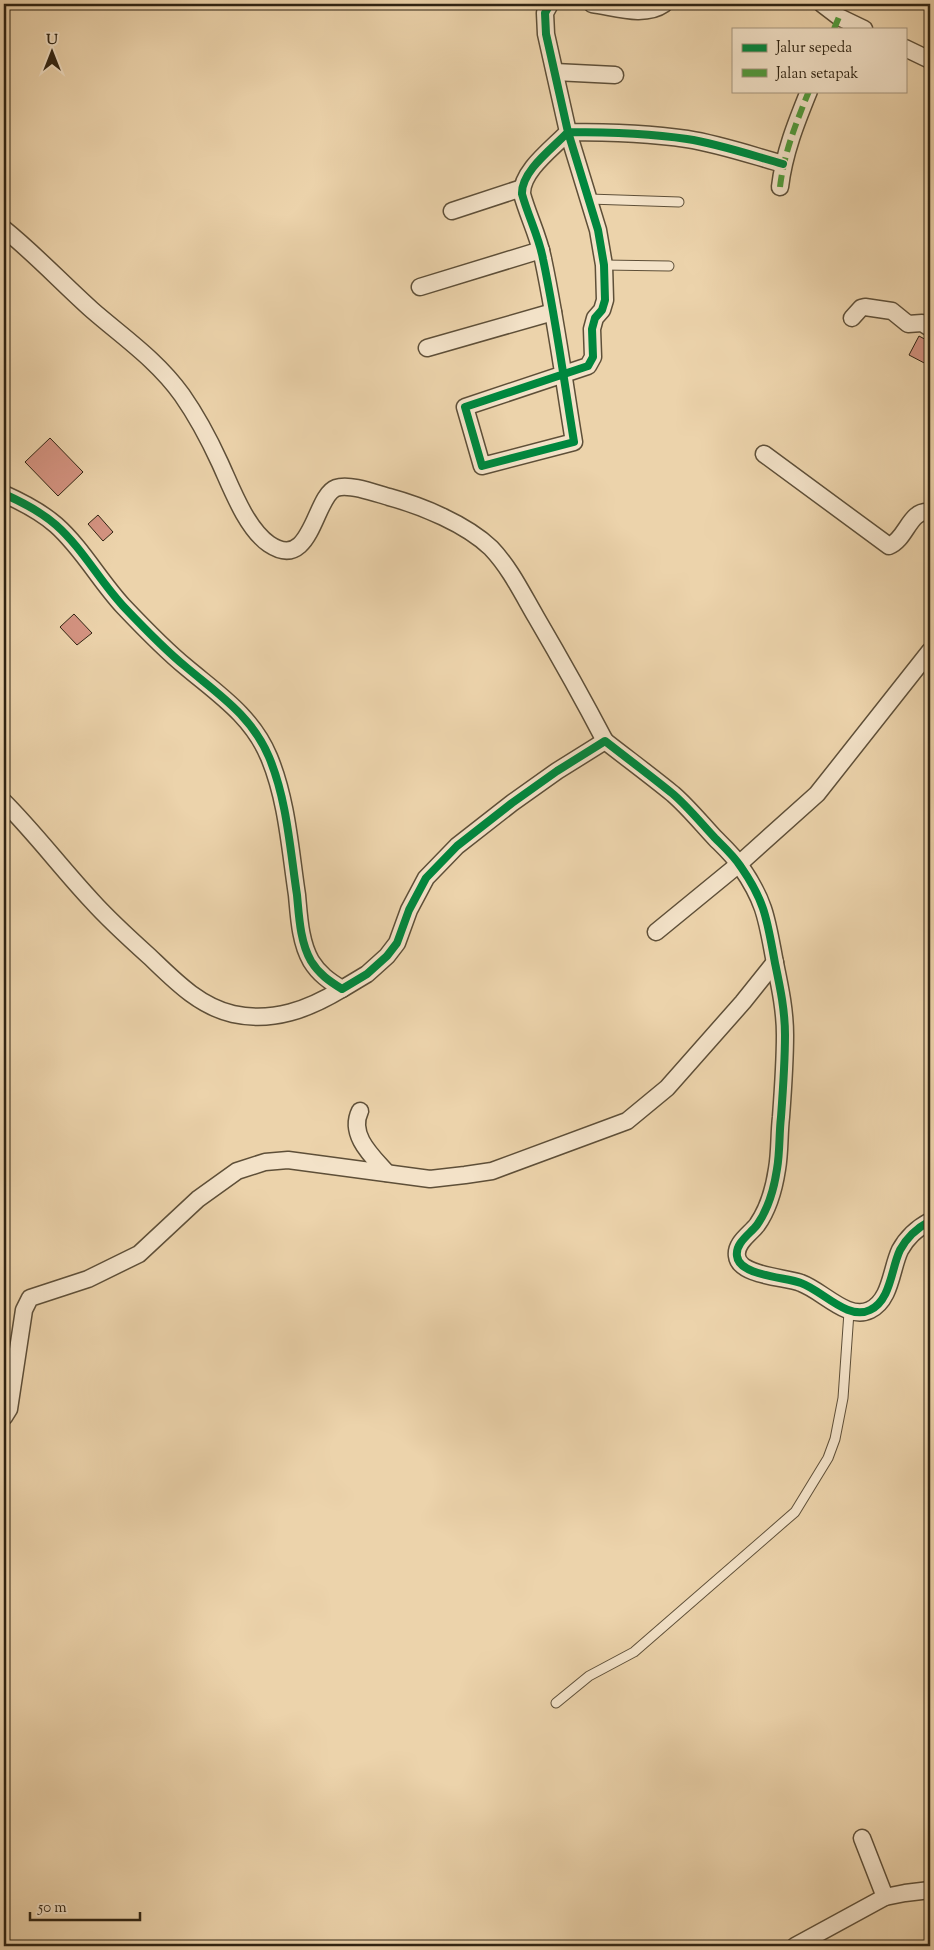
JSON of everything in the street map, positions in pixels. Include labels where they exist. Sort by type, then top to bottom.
[{"type":"street","points":[[550,4],[545,13],[545,22],[568,132],[598,230],[604,265],[604,300],[602,310],[594,318],[592,329],[593,357],[588,366],[563,376],[465,407],[482,466],[574,442],[563,376],[553,312],[541,250],[524,200],[522,188],[530,170],[568,132],[631,133],[688,139],[736,150],[783,164]]},
{"type":"street","points":[[592,4],[644,11],[658,8],[664,4]]},
{"type":"street","points":[[822,4],[837,23],[860,28]]},
{"type":"street","points":[[906,48],[930,60]]},
{"type":"street","points":[[555,72],[615,75]]},
{"type":"street","points":[[780,187],[783,164],[791,137],[809,92]]},
{"type":"street","points":[[452,211],[522,188]]},
{"type":"street","points":[[4,229],[93,311],[139,349],[180,392],[192,410],[219,461],[237,502],[267,543],[276,548],[287,550],[297,546],[308,535],[328,495],[334,489],[340,487],[359,488],[432,512],[477,536],[491,548],[507,567],[577,686],[605,741],[674,795],[739,864],[758,893],[765,912],[781,986],[785,1034],[778,1167],[766,1210],[757,1225],[738,1248],[736,1257],[738,1261],[745,1268],[762,1274],[784,1277],[813,1288],[849,1312],[865,1312],[879,1304],[885,1294],[900,1250],[908,1237],[930,1221]]},
{"type":"street","points":[[420,287],[541,250]]},
{"type":"street","points":[[852,318],[861,308],[865,307],[889,310],[908,324],[922,323],[930,328]]},
{"type":"street","points":[[427,348],[553,312]]},
{"type":"street","points":[[764,454],[890,546],[896,542],[918,514],[930,512]]},
{"type":"street","points":[[4,494],[42,514],[67,534],[109,591],[185,666],[230,702],[252,726],[269,758],[277,781],[289,839],[306,949],[320,973],[342,988]]},
{"type":"street","points":[[656,932],[739,864],[816,794],[930,652]]},
{"type":"street","points":[[4,802],[93,902],[172,978],[198,999],[216,1008],[235,1014],[267,1016],[286,1014],[304,1008],[367,974],[387,956],[397,943],[409,910],[426,878],[457,846],[527,792],[605,741]]},
{"type":"street","points":[[4,1417],[9,1409],[24,1310],[30,1298],[88,1279],[139,1254],[198,1199],[237,1171],[265,1162],[288,1160],[430,1179],[492,1171],[627,1121],[667,1088],[743,1002],[775,962]]},
{"type":"street","points":[[360,1111],[357,1122],[360,1138],[368,1151],[387,1173]]},
{"type":"street","points":[[862,1838],[885,1897]]},
{"type":"street","points":[[794,1946],[885,1897],[905,1892],[930,1890]]},
{"type":"lane","points":[[589,199],[679,202]]},
{"type":"lane","points":[[604,265],[669,266]]},
{"type":"lane","points":[[556,1703],[589,1676],[634,1652],[795,1512],[828,1458],[835,1440],[843,1398],[849,1312]]},
{"type":"building","points":[[919,336],[930,342],[930,366],[909,355]]},
{"type":"building","points":[[50,438],[83,472],[58,496],[25,462]]},
{"type":"building","points":[[98,515],[113,532],[103,541],[88,524]]},
{"type":"building","points":[[74,614],[92,633],[77,645],[60,627]]},
{"type":"building","points":[[930,696],[930,707],[925,704]]},
{"type":"marked path","points":[[834,28],[839,17]]},
{"type":"marked path","points":[[780,187],[795,126],[809,92]]},
{"type":"cycle path","points":[[550,4],[545,13],[546,34],[568,132],[598,230],[604,265],[605,300],[602,310],[595,318],[592,329],[593,357],[588,366],[465,407],[482,466],[574,442],[570,419],[567,396],[563,373],[560,350],[543,259],[522,194],[523,185],[532,168],[539,160],[568,132],[598,132],[628,133],[699,141],[783,164]]},
{"type":"cycle path","points":[[4,494],[31,507],[56,525],[74,544],[114,596],[138,622],[170,653],[233,707],[262,742],[275,773],[284,807],[304,946],[314,966],[329,980],[342,989],[367,974],[387,956],[397,943],[409,910],[426,878],[457,846],[557,771],[605,741],[673,794],[732,855],[756,891],[767,924],[785,1026],[779,1156],[768,1205],[757,1225],[738,1247],[737,1256],[740,1263],[754,1272],[801,1283],[844,1308],[853,1312],[862,1312],[870,1310],[882,1299],[903,1245],[913,1233],[930,1221]]}]
